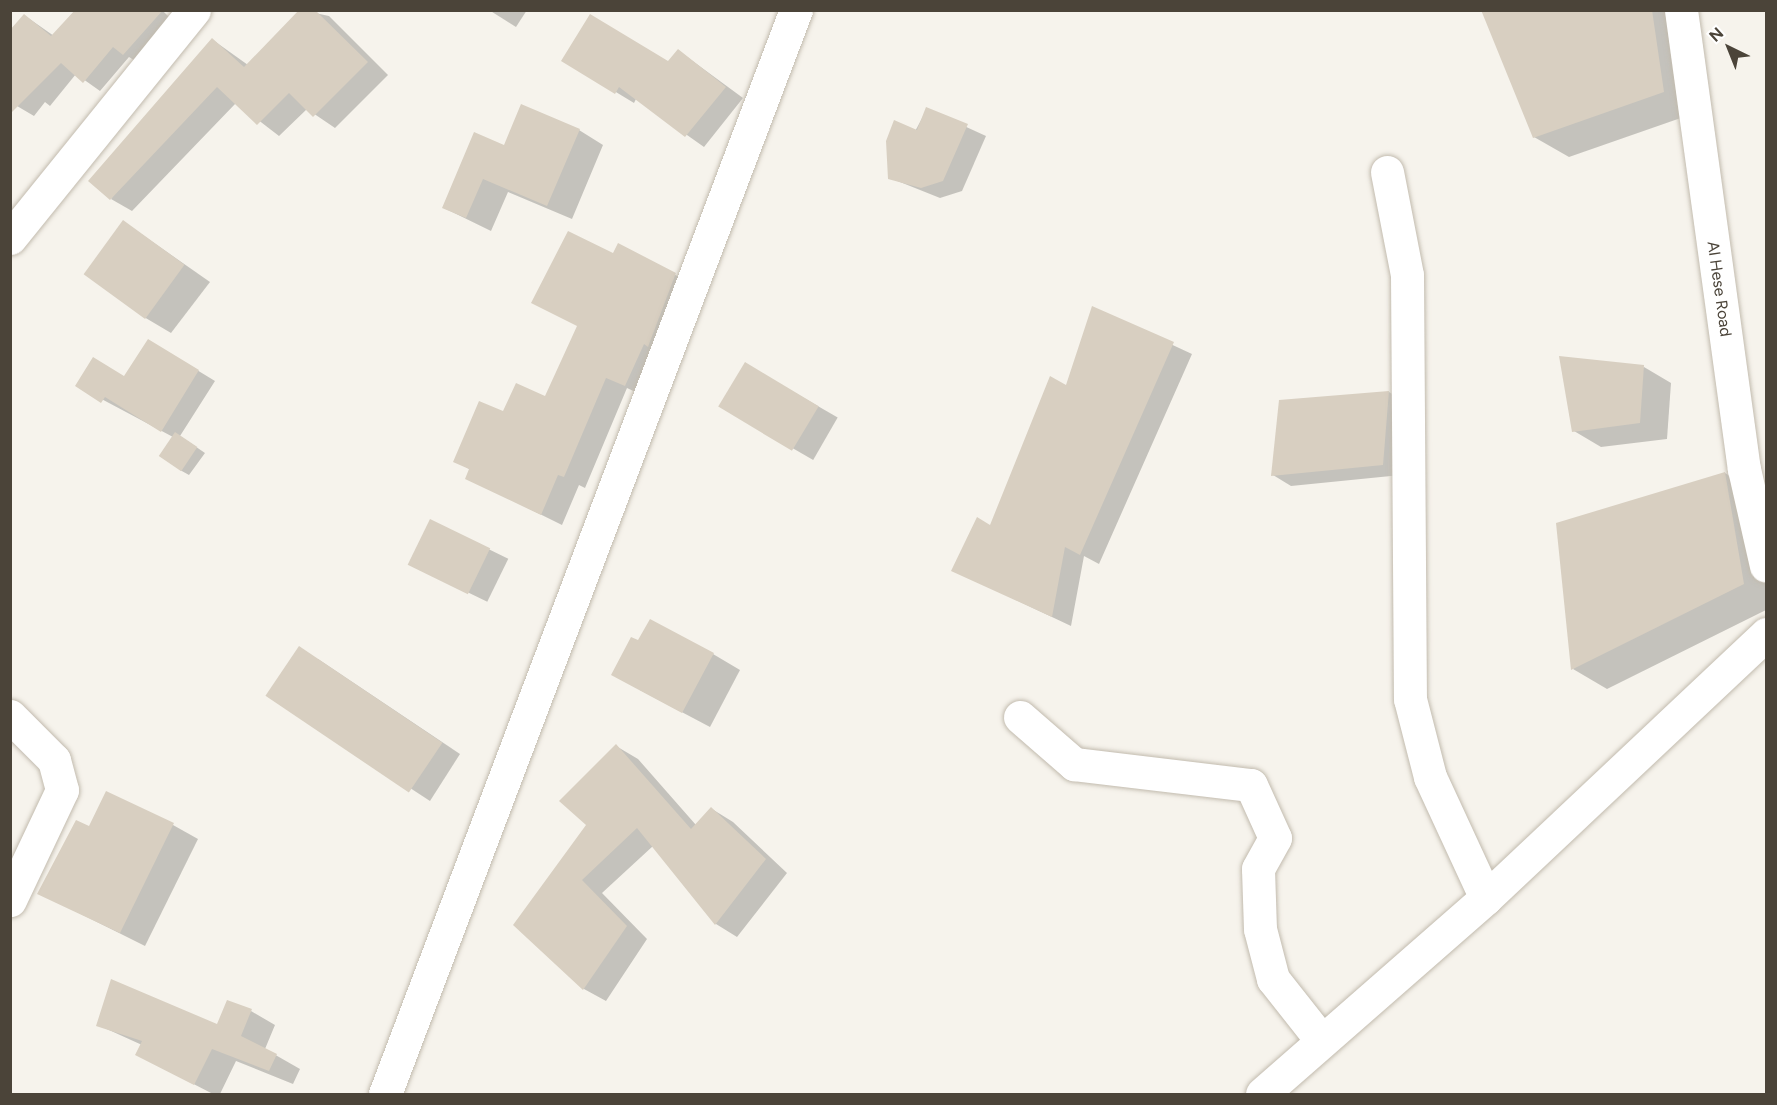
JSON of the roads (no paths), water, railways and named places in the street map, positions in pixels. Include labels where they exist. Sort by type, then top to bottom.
[{"type":"street","points":[[10,238],[194,10]]},
{"type":"street","points":[[385,1095],[796,10]]},
{"type":"street","name":"Al Hese Road","points":[[1681,10],[1744,470],[1767,566]]},
{"type":"street","points":[[1387,172],[1407,274],[1410,699],[1430,777],[1486,898]]},
{"type":"street","points":[[1262,1095],[1486,898],[1767,634]]},
{"type":"street","points":[[10,716],[54,760],[62,790],[10,900]]},
{"type":"street","points":[[1020,717],[1074,764],[1251,784],[1275,838],[1258,869],[1260,929],[1273,979],[1322,1041]]}]
